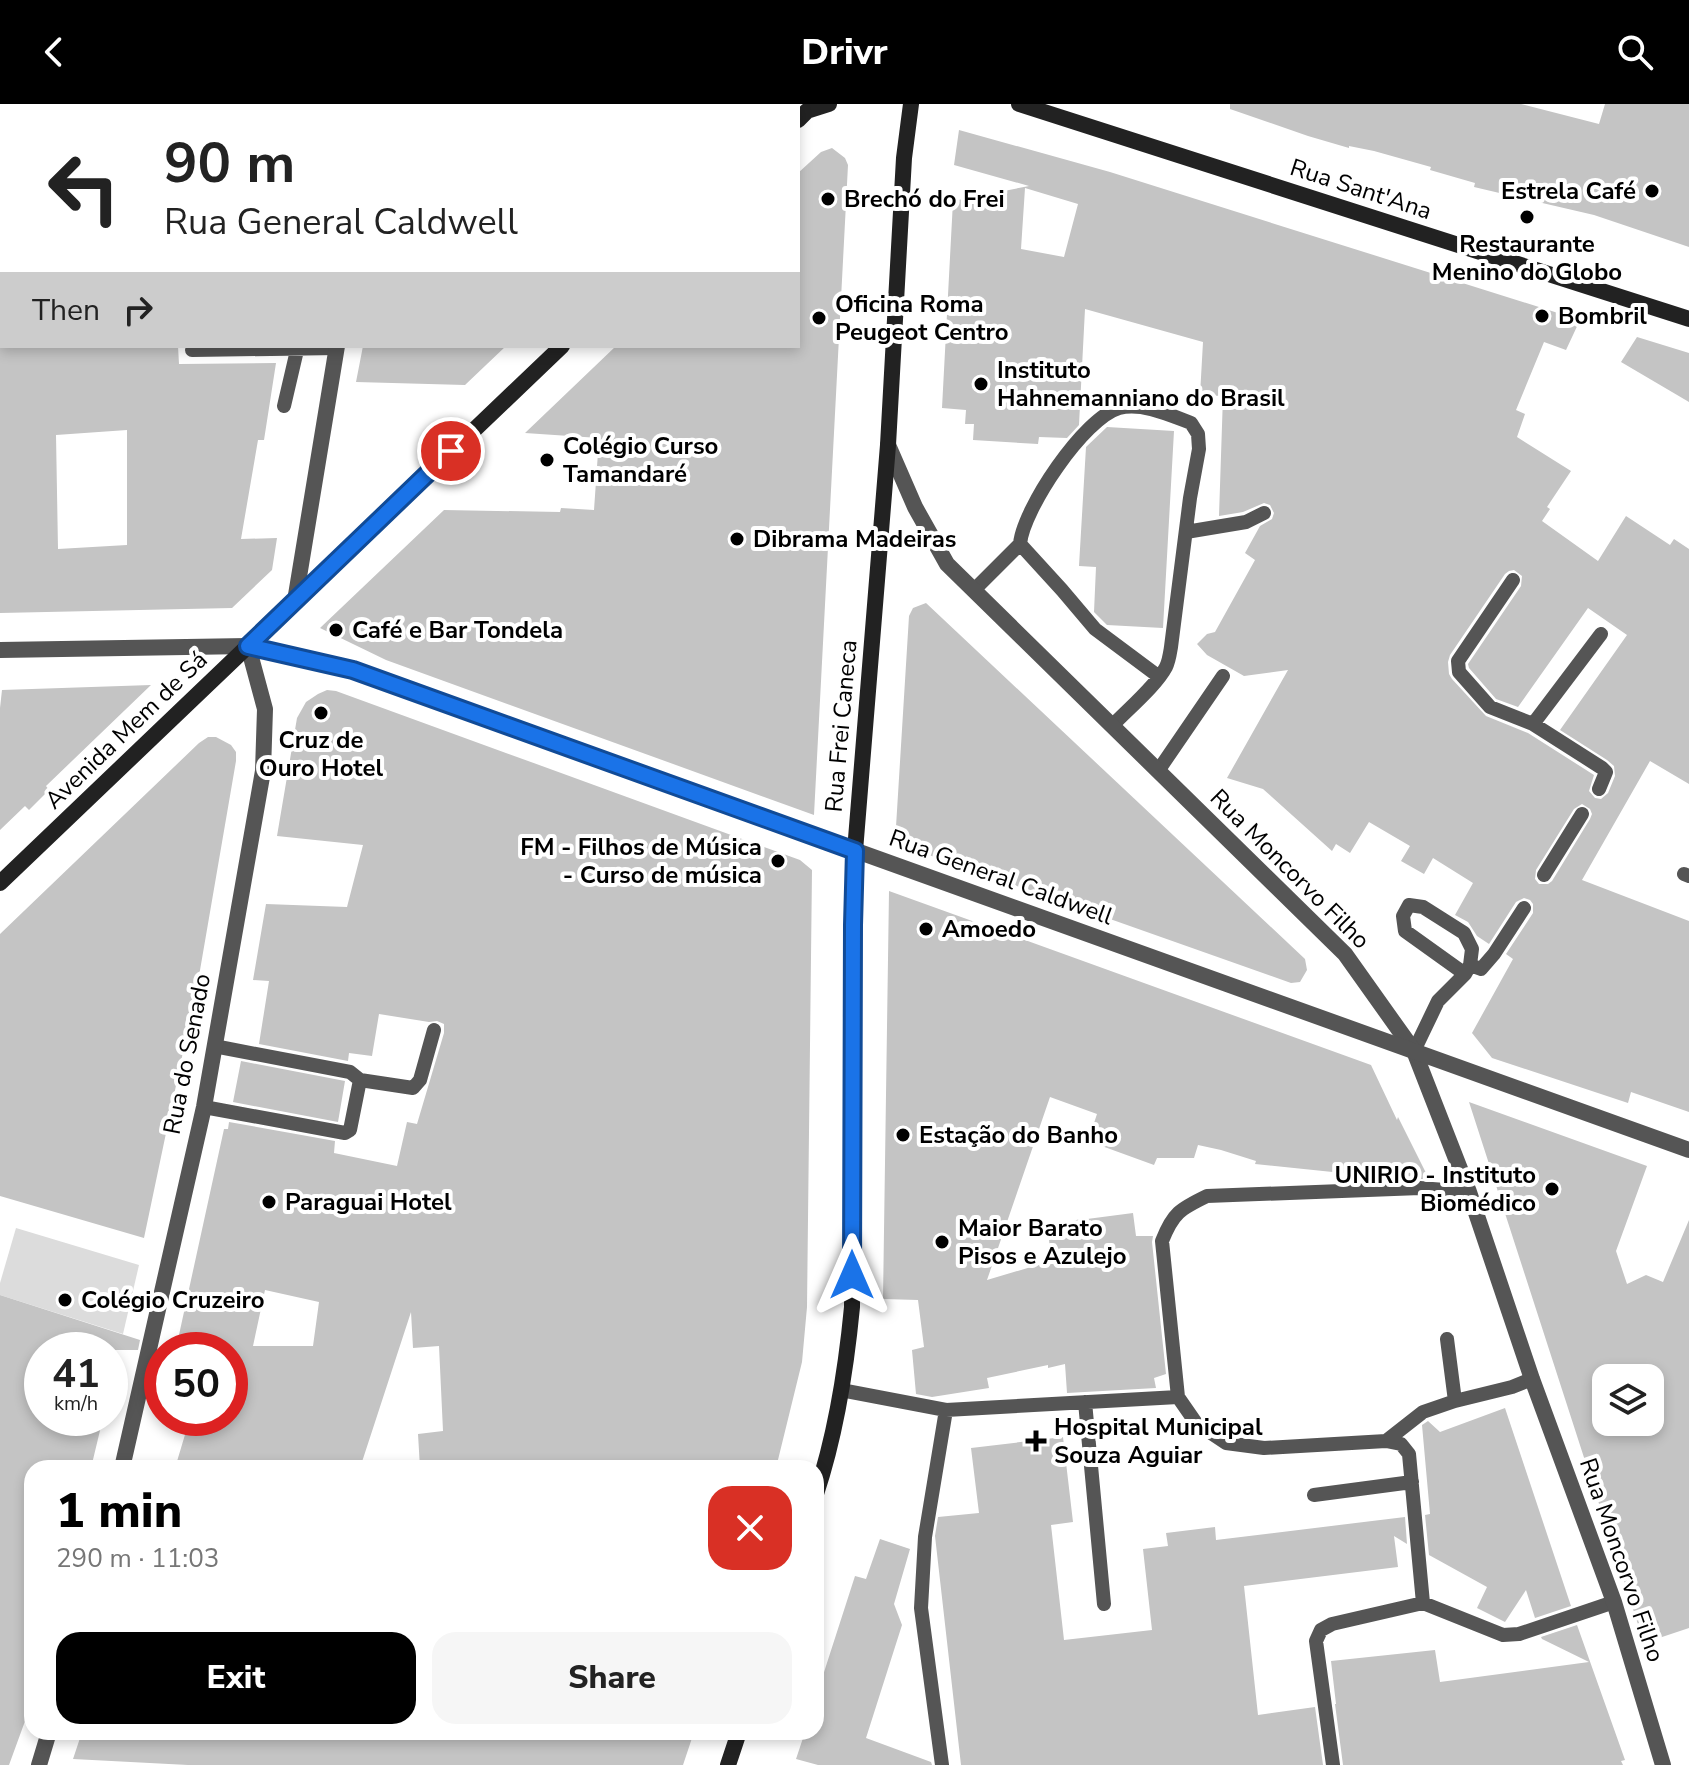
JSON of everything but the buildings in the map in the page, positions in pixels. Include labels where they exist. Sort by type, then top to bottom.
[{"type":"main road","points":[[800,118],[807,111],[829,104]]},
{"type":"main road","name":"Rua Frei Caneca","points":[[824,1461],[841,1390],[852,1307],[855,851],[888,445],[904,158],[911,104]]},
{"type":"main road","name":"Rua Sant'Ana","points":[[1019,104],[1689,319]]},
{"type":"main road","name":"Avenida Mem de Sá","points":[[0,883],[560,348]]},
{"type":"main road","points":[[728,1765],[736,1740]]},
{"type":"street","points":[[295,601],[337,348]]},
{"type":"street","name":"Rua Moncorvo Filho","points":[[888,445],[915,507],[947,564],[1345,954],[1414,1051],[1469,1192],[1532,1379],[1614,1602],[1663,1765]]},
{"type":"street","name":"Rua General Caldwell","points":[[0,650],[248,646],[353,670],[1689,1150]]},
{"type":"street","name":"Rua do Senado","points":[[124,1460],[204,1107],[263,771],[265,709],[248,646]]},
{"type":"street","points":[[39,1765],[47,1740]]},
{"type":"lane","points":[[192,350],[263,348]]},
{"type":"lane","points":[[284,406],[298,348]]},
{"type":"lane","points":[[974,590],[1020,544],[1027,518],[1059,463],[1093,426],[1119,408],[1137,407],[1191,423],[1198,434],[1199,449],[1171,647],[1166,666],[1112,726]]},
{"type":"lane","points":[[1186,532],[1246,522],[1264,513]]},
{"type":"lane","points":[[1020,544],[1095,629],[1158,676]]},
{"type":"lane","points":[[1513,580],[1458,661],[1459,672],[1490,707],[1533,724],[1602,768],[1606,772],[1599,789]]},
{"type":"lane","points":[[1533,724],[1601,634]]},
{"type":"lane","points":[[1158,771],[1223,676]]},
{"type":"lane","points":[[1544,875],[1582,814]]},
{"type":"lane","points":[[1414,1051],[1438,1001],[1468,969],[1472,949],[1464,933],[1423,907],[1409,905],[1403,916],[1405,931],[1468,969],[1481,969],[1524,908]]},
{"type":"lane","points":[[214,1046],[350,1072],[360,1080],[413,1088],[420,1080],[434,1030]]},
{"type":"lane","points":[[204,1107],[345,1133],[350,1130],[360,1080]]},
{"type":"lane","points":[[1423,1603],[1409,1454],[1401,1444],[1386,1441],[1264,1448],[1226,1443],[1196,1423],[1178,1397],[1162,1241],[1170,1221],[1184,1207],[1207,1196],[1420,1188],[1469,1192]]},
{"type":"lane","points":[[1447,1339],[1455,1401]]},
{"type":"lane","points":[[1386,1441],[1423,1412],[1532,1379]]},
{"type":"lane","points":[[841,1390],[946,1410],[1178,1397]]},
{"type":"lane","points":[[1085,1402],[1104,1604]]},
{"type":"lane","points":[[942,1765],[921,1608],[925,1537],[946,1410]]},
{"type":"lane","points":[[1314,1495],[1412,1482]]},
{"type":"lane","points":[[1333,1765],[1316,1641],[1321,1630],[1332,1624],[1423,1603],[1503,1635],[1519,1634],[1614,1602]]},
{"type":"shaded area","points":[[16,1228],[139,1265],[123,1332],[0,1295],[0,1283]]},
{"type":"place","name":"Estrela Café","points":[[1652,191]]},
{"type":"place","name":"Brechó do Frei","points":[[828,199]]},
{"type":"place","name":"Restaurante Menino do Globo","points":[[1527,217]]},
{"type":"place","name":"Bombril","points":[[1542,316]]},
{"type":"place","name":"Oficina Roma Peugeot Centro","points":[[819,318]]},
{"type":"place","name":"Instituto Hahnemanniano do Brasil","points":[[981,384]]},
{"type":"place","name":"Colégio Curso Tamandaré","points":[[547,460]]},
{"type":"place","name":"Dibrama Madeiras","points":[[737,539]]},
{"type":"place","name":"Café e Bar Tondela","points":[[336,630]]},
{"type":"place","name":"Cruz de Ouro Hotel","points":[[321,713]]},
{"type":"place","name":"FM - Filhos de Música - Curso de música","points":[[778,861]]},
{"type":"place","name":"Amoedo","points":[[926,929]]},
{"type":"place","name":"Estação do Banho","points":[[903,1135]]},
{"type":"place","name":"UNIRIO - Instituto Biomédico","points":[[1552,1189]]},
{"type":"place","name":"Paraguai Hotel","points":[[269,1202]]},
{"type":"place","name":"Maior Barato Pisos e Azulejo","points":[[942,1242]]},
{"type":"place","name":"Colégio Cruzeiro","points":[[65,1300]]},
{"type":"place","name":"Hospital Municipal Souza Aguiar","points":[[1036,1441]]},
{"type":"route","points":[[451,451],[248,646],[353,670],[855,851],[852,1275]]}]
